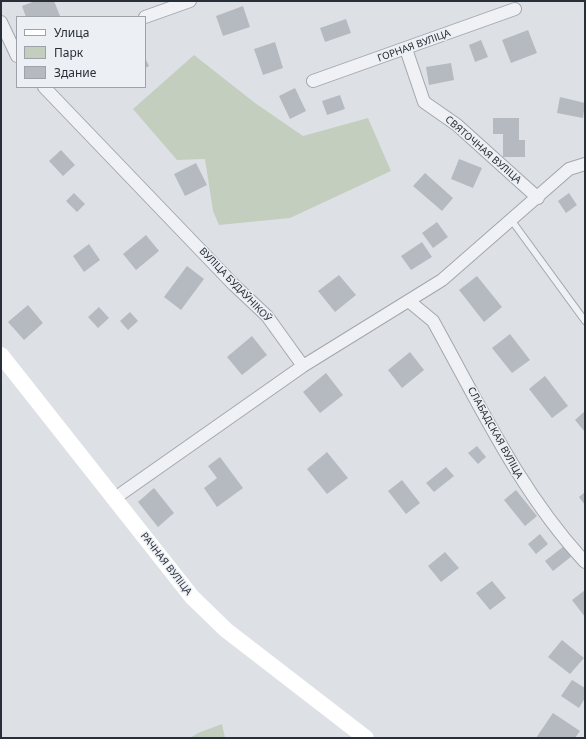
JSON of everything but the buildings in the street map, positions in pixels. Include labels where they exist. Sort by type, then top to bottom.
[{"type":"street","points":[[146,18],[190,1]]},
{"type":"street","name":"ГОРНАЯ ВУЛІЦА","points":[[313,82],[515,9]]},
{"type":"street","points":[[1,22],[16,54]]},
{"type":"street","name":"СВЯТОЧНАЯ ВУЛІЦА","points":[[406,49],[424,102],[457,125],[538,198]]},
{"type":"street","name":"ВУЛІЦА БУДАЎНІКОЎ","points":[[45,88],[234,285],[267,316],[303,366]]},
{"type":"street","points":[[115,498],[303,366],[410,302],[442,280],[512,221],[569,169],[585,164]]},
{"type":"street","name":"СЛАБАДСКАЯ ВУЛІЦА","points":[[410,302],[433,321],[522,481],[561,536],[585,562]]},
{"type":"street","name":"РАЧНАЯ ВУЛІЦА","points":[[1,355],[192,597],[226,630],[366,738]]},
{"type":"lane","points":[[512,221],[585,321]]},
{"type":"green space","points":[[194,55],[255,103],[303,136],[368,118],[391,171],[290,218],[219,225],[213,211],[205,159],[177,160],[133,109]]},
{"type":"green space","points":[[222,724],[225,738],[190,738],[198,733]]}]
